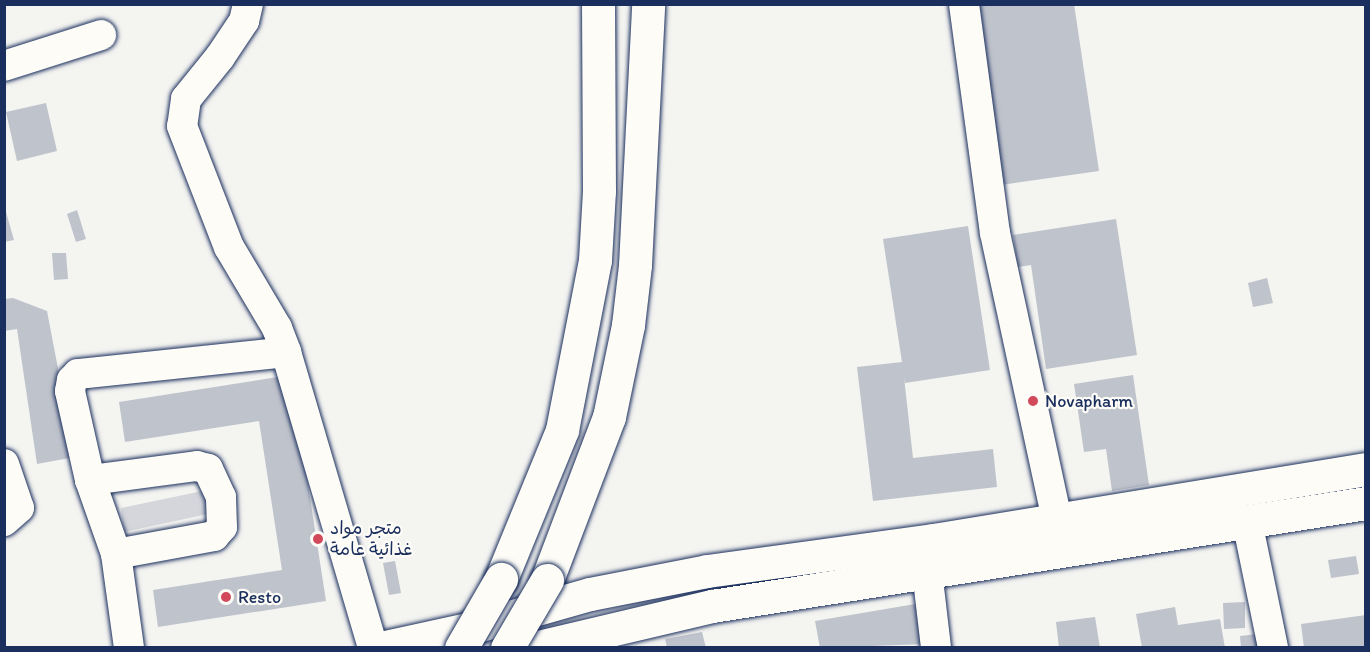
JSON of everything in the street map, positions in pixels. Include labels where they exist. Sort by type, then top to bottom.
[{"type":"main road","points":[[461,648],[501,579],[562,430],[595,260],[599,179],[598,4]]},
{"type":"main road","points":[[507,648],[547,580],[609,417],[628,326],[635,265],[648,4]]},
{"type":"main road","points":[[380,648],[467,629],[590,594],[707,571],[1057,520],[1365,469]]},
{"type":"main road","points":[[549,646],[712,606],[1365,503]]},
{"type":"street","points":[[248,4],[243,21],[220,57],[186,99],[182,126],[230,247],[277,328],[286,352],[373,648]]},
{"type":"street","points":[[964,4],[995,233],[1057,520]]},
{"type":"street","points":[[4,66],[101,35]]},
{"type":"street","points":[[129,648],[116,554],[90,480],[70,391],[72,380],[78,374],[286,352]]},
{"type":"street","points":[[90,480],[197,466],[208,469],[215,479],[221,497],[222,527],[214,536],[116,554]]},
{"type":"street","points":[[4,521],[19,508],[6,471]]},
{"type":"street","points":[[1247,521],[1273,648]]},
{"type":"street","points":[[927,571],[936,648]]},
{"type":"shaded area","points":[[212,489],[217,512],[124,532],[121,508]]},
{"type":"building","points":[[975,4],[1074,4],[1099,171],[1001,185]]},
{"type":"building","points":[[46,103],[57,151],[17,161],[6,112]]},
{"type":"building","points":[[4,205],[14,240],[4,242]]},
{"type":"building","points":[[77,210],[86,239],[76,242],[67,214]]},
{"type":"building","points":[[1116,219],[1137,355],[1046,369],[1031,265],[1018,267],[1013,235]]},
{"type":"building","points":[[968,226],[990,370],[905,383],[904,377],[913,458],[993,449],[997,487],[873,501],[857,367],[902,362],[883,239]]},
{"type":"building","points":[[52,253],[66,253],[68,279],[54,280]]},
{"type":"building","points":[[1267,278],[1273,303],[1253,307],[1248,283]]},
{"type":"building","points":[[13,298],[47,311],[75,457],[37,464],[17,329],[4,331],[4,299]]},
{"type":"building","points":[[291,375],[326,601],[158,627],[153,590],[282,570],[259,421],[125,442],[119,402]]},
{"type":"building","points":[[1133,375],[1149,485],[1112,491],[1106,449],[1084,452],[1074,384]]},
{"type":"building","points":[[1356,556],[1359,574],[1331,578],[1328,560]]},
{"type":"building","points":[[395,561],[401,593],[389,595],[383,563]]},
{"type":"building","points":[[1245,602],[1245,628],[1224,629],[1223,603]]},
{"type":"building","points":[[921,603],[926,644],[820,648],[815,621]]},
{"type":"building","points":[[1175,607],[1178,625],[1220,619],[1225,648],[1142,648],[1136,614]]},
{"type":"building","points":[[1366,615],[1366,648],[1304,648],[1301,624]]},
{"type":"building","points":[[1095,617],[1100,648],[1059,648],[1056,622]]},
{"type":"building","points":[[702,632],[706,648],[667,648],[665,639]]},
{"type":"building","points":[[1258,634],[1260,648],[1241,648],[1240,636]]},
{"type":"place","name":"Novapharm","points":[[1033,401]]},
{"type":"place","name":"متجر مواد غذائية عامة","points":[[318,539]]},
{"type":"place","name":"Resto","points":[[226,597]]}]
